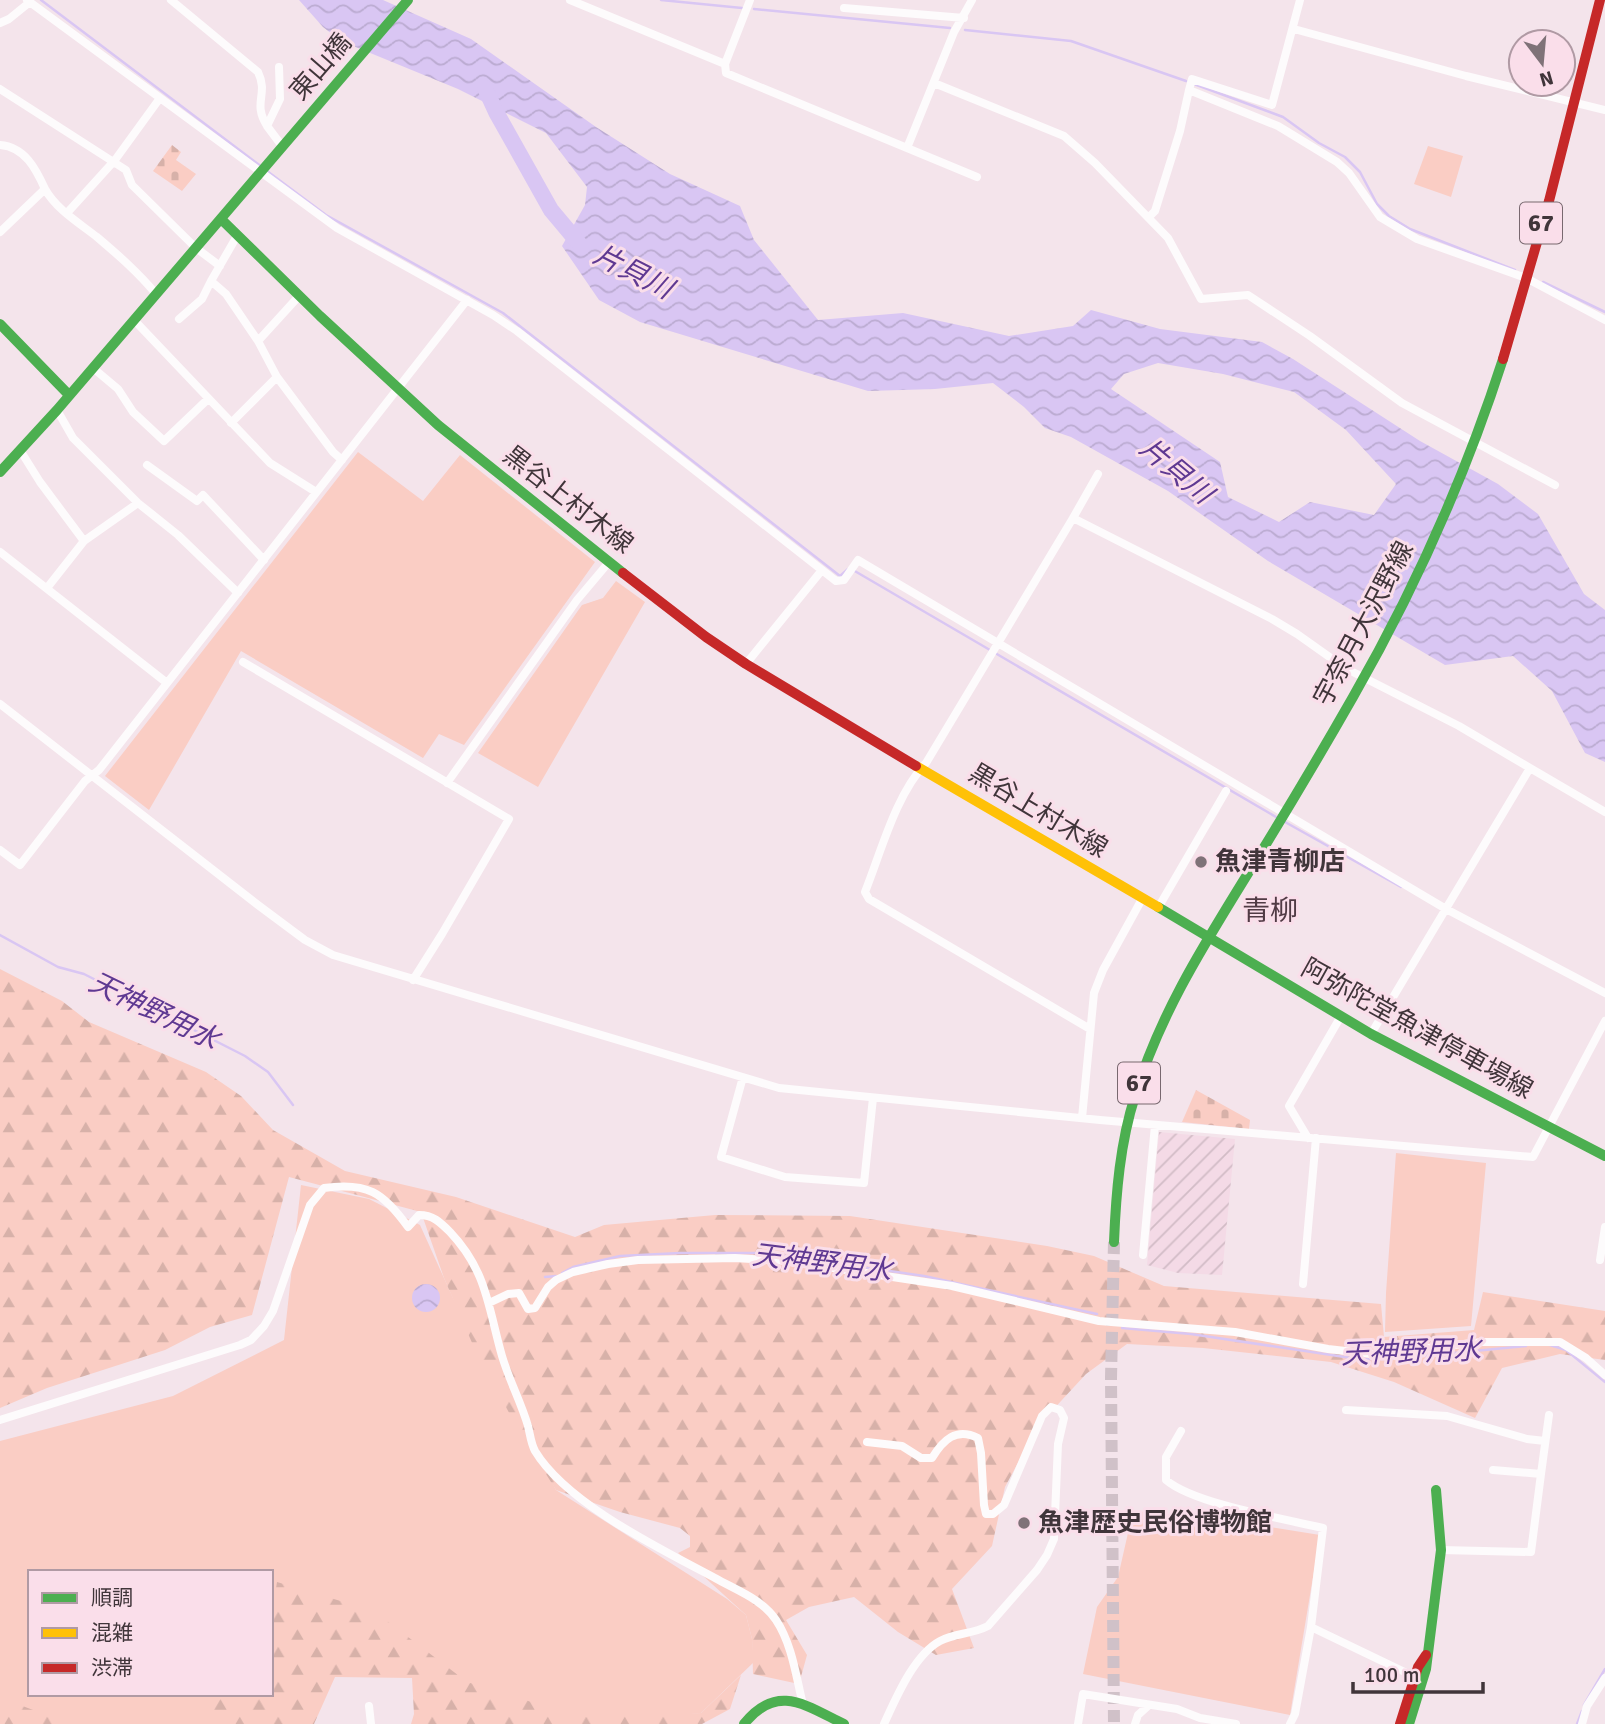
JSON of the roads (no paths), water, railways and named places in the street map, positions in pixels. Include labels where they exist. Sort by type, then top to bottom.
[{"type":"main road","name":"東山橋","points":[[221,219],[408,0]]},
{"type":"main road","name":"宇奈月大沢野線","points":[[1114,1242],[1122,1143],[1141,1075],[1173,1001],[1400,611],[1439,529],[1472,448],[1505,356],[1600,0]]},
{"type":"main road","points":[[0,471],[57,410],[221,219]]},
{"type":"main road","name":"黒谷上村木線","points":[[221,219],[398,389],[478,458],[706,637],[921,769],[1209,937]]},
{"type":"main road","points":[[0,324],[69,395]]},
{"type":"main road","name":"阿弥陀堂魚津停車場線","points":[[1209,937],[1371,1034],[1605,1156]]},
{"type":"main road","points":[[1409,1724],[1426,1669],[1441,1550],[1436,1490]]},
{"type":"main road","points":[[1400,1724],[1415,1677],[1427,1653]]},
{"type":"main road","points":[[744,1724],[751,1713],[762,1704],[779,1699],[803,1704],[844,1724]]},
{"type":"street","points":[[171,0],[258,72],[264,83],[259,105],[260,114],[282,146]]},
{"type":"street","points":[[570,0],[725,64]]},
{"type":"street","points":[[750,0],[725,64],[726,74],[977,177]]},
{"type":"street","points":[[907,148],[954,33],[972,0]]},
{"type":"street","points":[[1149,218],[1155,211],[1180,131],[1192,79],[1272,105],[1300,0]]},
{"type":"street","points":[[0,23],[9,19],[29,1],[337,228],[517,331],[836,581],[844,580],[858,559],[1446,909],[1605,993]]},
{"type":"street","points":[[844,9],[964,18]]},
{"type":"street","points":[[1294,29],[1605,110]]},
{"type":"street","points":[[267,126],[280,99],[279,67]]},
{"type":"street","points":[[934,83],[1064,136],[1095,163],[1168,237],[1201,299],[1248,295],[1292,323],[1402,403],[1472,448],[1555,485]]},
{"type":"street","points":[[0,89],[57,127],[115,160],[126,170],[132,185],[196,248],[220,266]]},
{"type":"street","points":[[1189,90],[1279,126],[1337,162],[1349,173],[1380,217],[1417,239],[1526,278],[1605,320]]},
{"type":"street","points":[[67,213],[115,160],[160,98]]},
{"type":"street","points":[[0,145],[6,145],[24,154],[33,163],[50,197],[137,272],[156,294]]},
{"type":"street","points":[[0,233],[46,189]]},
{"type":"street","points":[[179,319],[202,299],[237,236]]},
{"type":"street","points":[[211,281],[226,294],[258,341],[277,377],[333,452],[342,460]]},
{"type":"street","points":[[258,341],[299,296]]},
{"type":"street","points":[[0,850],[20,866],[85,780],[99,770],[467,300]]},
{"type":"street","points":[[134,320],[270,463],[316,492]]},
{"type":"street","points":[[93,368],[118,390],[133,412],[164,441],[208,400]]},
{"type":"street","points":[[231,423],[277,377]]},
{"type":"street","points":[[57,410],[73,438],[138,503],[178,535],[238,593]]},
{"type":"street","points":[[20,450],[83,541]]},
{"type":"street","points":[[147,465],[198,501],[203,495],[264,560]]},
{"type":"street","points":[[1090,1029],[869,899],[865,892],[897,811],[1098,474]]},
{"type":"street","points":[[47,588],[83,541],[138,503]]},
{"type":"street","points":[[1073,518],[1272,619],[1345,668],[1459,726],[1605,812]]},
{"type":"street","points":[[0,552],[167,682]]},
{"type":"street","points":[[447,783],[577,600],[609,562]]},
{"type":"street","points":[[746,664],[822,570]]},
{"type":"street","points":[[243,662],[509,819],[413,980]]},
{"type":"street","points":[[0,704],[304,940],[333,955],[779,1088],[1152,1125],[1533,1157],[1605,1021]]},
{"type":"street","points":[[1371,1034],[1530,768]]},
{"type":"street","points":[[1158,908],[1226,791]]},
{"type":"street","points":[[1082,1118],[1094,993],[1103,970],[1142,899]]},
{"type":"street","points":[[1303,1284],[1312,1138],[1289,1106],[1341,1016]]},
{"type":"street","points":[[743,1077],[721,1157],[785,1177],[864,1183],[873,1098]]},
{"type":"street","points":[[1143,1255],[1152,1125]]},
{"type":"street","points":[[0,1420],[172,1368],[251,1340],[273,1311],[310,1205],[324,1188],[348,1185],[369,1189],[396,1211],[408,1227],[419,1215],[429,1215],[441,1223],[464,1247],[480,1274],[503,1358],[528,1424],[534,1449],[547,1467],[597,1510],[661,1549],[762,1604],[775,1619],[787,1640],[803,1704]]},
{"type":"street","points":[[1600,1260],[1605,1227]]},
{"type":"street","points":[[489,1303],[508,1294],[519,1293],[528,1309],[534,1308],[556,1280],[573,1272],[608,1264],[638,1260],[735,1258],[786,1261],[952,1286],[1099,1321],[1235,1332],[1371,1354],[1482,1342],[1560,1342],[1586,1358],[1605,1375]]},
{"type":"street","points":[[867,1442],[902,1446],[921,1458],[932,1458],[942,1442],[953,1436],[970,1434],[978,1438],[984,1506],[986,1514],[993,1514],[1004,1505],[1042,1416],[1051,1407],[1060,1410],[1064,1418],[1058,1444],[1054,1539],[1047,1555],[988,1626],[977,1632],[940,1641],[924,1655],[912,1671],[884,1724]]},
{"type":"street","points":[[1346,1410],[1447,1416],[1527,1439],[1545,1441]]},
{"type":"street","points":[[1441,1550],[1531,1552],[1549,1415]]},
{"type":"street","points":[[1181,1431],[1166,1457],[1166,1480],[1175,1488],[1228,1506],[1323,1528],[1311,1627],[1295,1714],[1290,1724]]},
{"type":"street","points":[[1493,1470],[1541,1474]]},
{"type":"street","points":[[1311,1627],[1415,1677]]},
{"type":"street","points":[[1582,1724],[1587,1706],[1605,1678]]},
{"type":"street","points":[[1078,1724],[1083,1694],[1177,1709],[1200,1718],[1236,1724]]},
{"type":"street","points":[[1135,1724],[1138,1715],[1149,1705]]},
{"type":"street","points":[[369,1706],[371,1724]]},
{"type":"water","points":[[299,0],[383,0],[471,39],[596,127],[670,174],[740,206],[754,240],[818,320],[903,313],[1009,336],[1073,326],[1091,310],[1160,329],[1262,342],[1293,359],[1420,441],[1498,484],[1538,514],[1584,594],[1605,610],[1605,762],[1585,753],[1552,691],[1513,656],[1445,665],[1268,561],[1168,491],[1071,437],[1045,428],[1024,407],[993,383],[935,389],[868,391],[640,322],[599,300],[562,246],[585,205],[587,187],[546,133],[458,89],[341,41],[323,27]],"holes":[[[1158,363],[1223,374],[1294,392],[1346,430],[1396,484],[1374,515],[1310,502],[1279,522],[1228,497],[1220,462],[1111,389],[1124,374]]]},
{"type":"water","points":[[426,1284],[436,1288],[440,1298],[436,1308],[426,1312],[416,1308],[412,1298],[416,1288]]},
{"type":"waterway","points":[[41,0],[262,167]]},
{"type":"waterway","points":[[661,0],[742,8]]},
{"type":"waterway","points":[[754,9],[950,28]]},
{"type":"waterway","points":[[965,30],[1071,41],[1186,81]]},
{"type":"waterway","points":[[1194,84],[1283,117],[1319,143],[1345,157],[1360,172],[1377,204],[1389,216],[1410,229],[1515,270]]},
{"type":"waterway","name":"片貝川","points":[[485,88],[551,210],[582,247]]},
{"type":"waterway","points":[[267,171],[326,215],[503,313],[840,576],[848,569]]},
{"type":"waterway","points":[[1543,282],[1605,312]]},
{"type":"waterway","points":[[853,570],[1276,817]]},
{"type":"waterway","points":[[1285,822],[1401,887]]},
{"type":"waterway","name":"天神野用水","points":[[0,935],[58,967],[84,974],[245,1056],[268,1072],[293,1105]]},
{"type":"waterway","name":"天神野用水","points":[[562,1273],[573,1267],[620,1256],[766,1253],[924,1276],[1097,1314]]},
{"type":"waterway","name":"天神野用水","points":[[545,1277],[556,1276]]},
{"type":"waterway","name":"天神野用水","points":[[1122,1328],[1191,1334],[1358,1359],[1391,1359],[1526,1346]]},
{"type":"waterway","name":"天神野用水","points":[[1550,1345],[1566,1350],[1605,1382]]},
{"type":"waterway","name":"天神野用水","points":[[1584,1705],[1605,1669]]},
{"type":"waterway","name":"天神野用水","points":[[1577,1724],[1582,1711]]},
{"type":"tunnel","points":[[1114,1242],[1111,1378],[1114,1724]]},
{"type":"place","name":"魚津青柳店","points":[[1201,862]]},
{"type":"place","name":"魚津歴史民俗博物館","points":[[1024,1523]]},
{"type":"district","name":"青柳","points":[[1270,911]]}]
